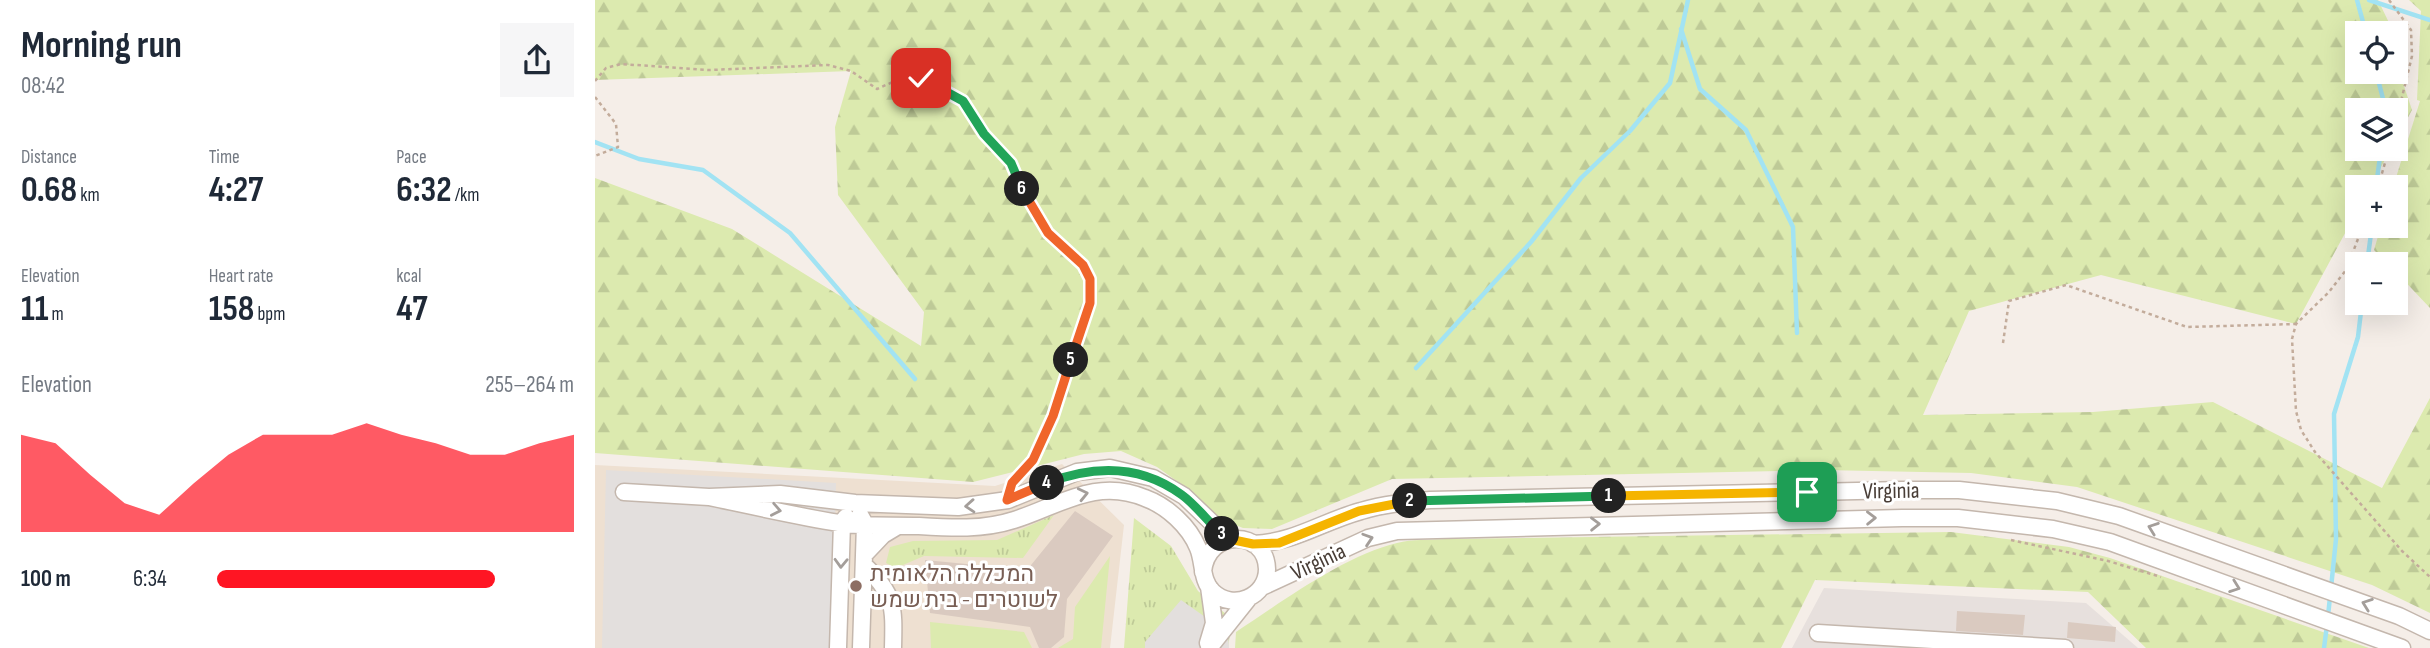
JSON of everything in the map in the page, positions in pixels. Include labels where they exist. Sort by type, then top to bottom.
[{"type":"street","points":[[624,492],[709,497],[780,494],[855,503],[958,507],[1007,500],[1077,472],[1110,468],[1153,478],[1184,496],[1229,539]]},
{"type":"street","points":[[709,497],[842,523],[898,526],[987,526],[1014,520],[1082,493],[1109,489],[1145,497],[1170,513],[1198,548],[1213,623],[1208,648]]},
{"type":"street","name":"Virginia","points":[[1253,544],[1279,543],[1299,537],[1359,511],[1392,503],[1430,500],[1959,490],[2057,501],[2119,516],[2399,616],[2430,631]]},
{"type":"street","points":[[838,648],[842,523],[855,503]]},
{"type":"street","points":[[855,503],[865,524],[861,648]]},
{"type":"street","name":"Virginia","points":[[1262,587],[1368,538],[1397,531],[1958,518],[2053,529],[2110,542],[2402,648]]},
{"type":"street","points":[[864,560],[883,535],[898,526]]},
{"type":"street","points":[[1206,580],[1207,554],[1220,542],[1229,539],[1253,544],[1265,559],[1267,568],[1262,587],[1248,599],[1208,648]]},
{"type":"street","points":[[864,560],[892,598],[893,648]]},
{"type":"street","points":[[1206,580],[1230,601],[1248,599]]},
{"type":"street","points":[[1818,633],[1914,643],[2065,648]]},
{"type":"path","points":[[2389,0],[2411,30],[2412,56],[2402,98]]},
{"type":"path","points":[[595,81],[606,68],[621,64],[709,70],[828,65],[851,71],[877,89],[906,76],[921,78],[963,101],[984,134],[1011,163],[1048,233],[1083,265],[1090,279],[1090,303],[1053,416],[1033,460],[1012,483],[1007,500]]},
{"type":"path","points":[[595,97],[619,132],[618,147],[595,156]]},
{"type":"path","points":[[2358,238],[2346,270],[2329,292],[2296,324],[2293,351],[2296,411],[2301,430],[2315,452],[2402,551],[2430,577]]},
{"type":"path","points":[[2003,344],[2009,302],[2066,285],[2187,327],[2296,324]]},
{"type":"path","points":[[2002,538],[2108,561],[2162,577]]},
{"type":"shaded area","name":"המכללה הלאומית לשוטרים - בית שמש","points":[[1062,464],[1124,525],[1110,648],[595,648],[595,465],[995,486]]},
{"type":"shaded area","points":[[606,470],[836,483],[832,648],[602,648]]},
{"type":"shaded area","points":[[1824,588],[2086,603],[2138,648],[1792,648]]},
{"type":"shaded area","points":[[1181,600],[1228,633],[1229,648],[1145,648],[1145,642]]},
{"type":"green space","points":[[595,0],[2378,0],[2388,21],[2345,21],[2345,84],[2403,84],[2408,98],[2345,98],[2345,161],[2384,161],[2377,175],[2345,175],[2345,233],[2296,324],[2101,275],[1969,311],[1923,415],[2093,412],[2213,402],[2382,488],[2430,398],[2430,613],[2372,585],[2077,487],[1971,473],[1823,470],[1392,479],[1272,529],[1243,528],[1218,518],[1195,494],[1157,467],[1121,451],[1084,454],[973,482],[595,453],[595,178],[732,229],[921,346],[924,312],[838,195],[835,127],[851,71],[595,80]]},
{"type":"green space","points":[[2409,0],[2430,0],[2430,308],[2408,285],[2408,252],[2374,250],[2378,238],[2408,238],[2408,175],[2397,175],[2401,161],[2408,161],[2408,139],[2420,101],[2417,100],[2421,11]]},
{"type":"green space","points":[[2408,98],[2412,110],[2408,118]]},
{"type":"green space","points":[[1054,515],[1023,558],[924,556],[896,568],[886,563],[890,547],[913,541],[997,540]]},
{"type":"green space","points":[[1134,518],[1171,546],[1198,591],[1232,619],[1228,648],[1124,648]]},
{"type":"green space","points":[[1951,532],[2069,547],[2110,558],[2369,648],[2146,648],[2088,592],[1815,580],[1781,648],[1235,648],[1236,632],[1293,594],[1356,558],[1377,549],[1415,540]]},
{"type":"green space","points":[[1110,556],[1101,648],[1058,648],[1073,639],[1075,607]]},
{"type":"green space","points":[[930,622],[1024,632],[1032,648],[931,648]]},
{"type":"building","points":[[1075,511],[1113,536],[1067,599],[1064,637],[1051,648],[1039,648],[1030,627],[930,613],[925,560],[1027,570]]},
{"type":"building","points":[[1957,611],[2025,615],[2023,635],[1956,631]]},
{"type":"building","points":[[2068,622],[2116,627],[2115,642],[2067,638]]},
{"type":"waterway","points":[[1416,368],[1531,242],[1581,178],[1630,131],[1670,83],[1688,0]]},
{"type":"waterway","points":[[2357,0],[2363,21]]},
{"type":"waterway","points":[[2369,0],[2430,20]]},
{"type":"waterway","points":[[1681,29],[1700,89],[1746,130],[1793,227],[1797,333]]},
{"type":"waterway","points":[[2379,84],[2383,98]]},
{"type":"waterway","points":[[595,142],[639,159],[703,170],[790,233],[915,379]]},
{"type":"waterway","points":[[2378,175],[2379,161]]},
{"type":"waterway","points":[[2369,252],[2370,238]]},
{"type":"waterway","points":[[2331,588],[2336,539],[2334,414],[2358,337],[2361,315]]},
{"type":"waterway","points":[[2328,616],[2330,597]]},
{"type":"waterway","points":[[2324,648],[2327,625]]},
{"type":"place","name":"המכללה הלאומית לשוטרים - בית שמש","points":[[856,586]]},
{"type":"route","points":[[921,78],[963,101],[984,134],[1011,163],[1027,200],[1048,233],[1083,265],[1090,279],[1090,303],[1053,416],[1033,460],[1021,470],[1012,483],[1007,500],[1077,472],[1110,468],[1153,478],[1184,496],[1229,539],[1237,538],[1253,544],[1279,543],[1359,511],[1392,503],[1807,492]]}]
